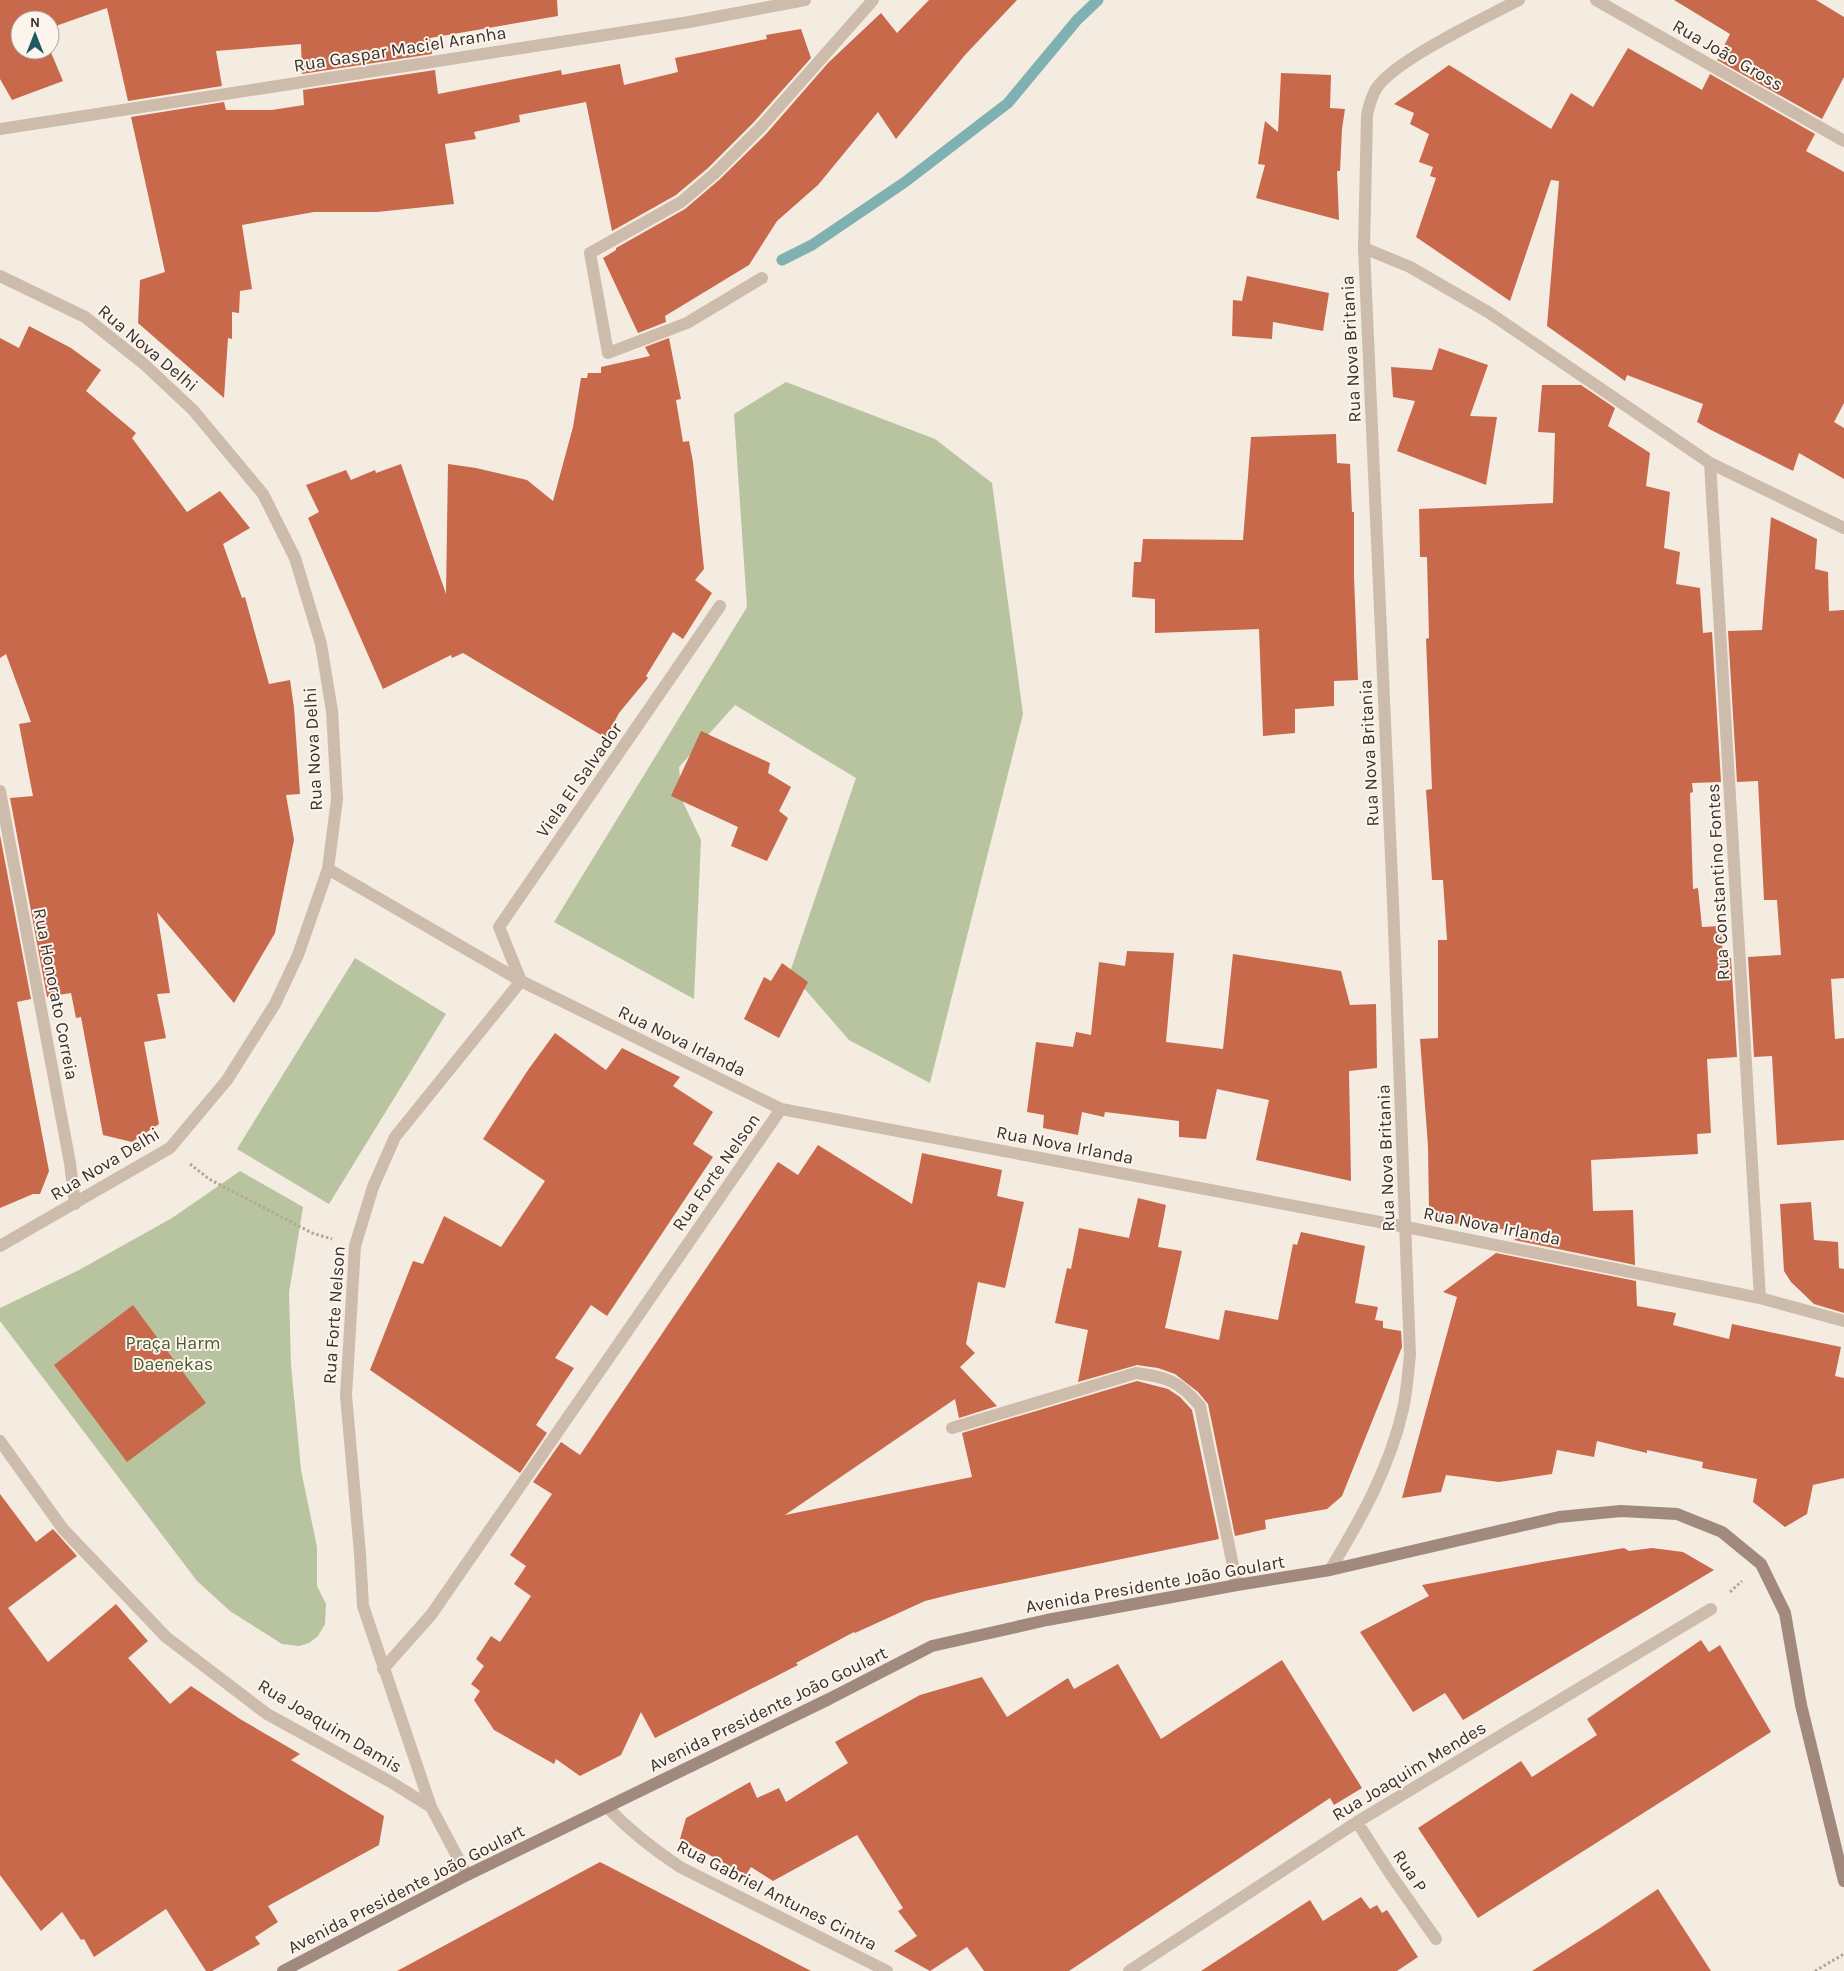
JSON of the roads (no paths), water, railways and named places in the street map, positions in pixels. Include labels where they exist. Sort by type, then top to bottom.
[{"type":"street","name":"Rua Gaspar Maciel Aranha","points":[[0,130],[688,22],[806,0]]},
{"type":"street","points":[[762,278],[687,323],[608,353],[590,253],[681,202],[714,174],[760,128],[873,0]]},
{"type":"street","name":"Rua Nova Britania","points":[[1330,1570],[1360,1520],[1379,1481],[1392,1448],[1403,1408],[1410,1355],[1393,892],[1364,248],[1367,115],[1369,104],[1376,88],[1397,69],[1424,51],[1519,0]]},
{"type":"street","name":"Rua João Gross","points":[[1596,0],[1844,141]]},
{"type":"street","points":[[1364,248],[1410,267],[1488,312],[1710,463],[1844,528]]},
{"type":"street","name":"Rua Nova Delhi","points":[[0,276],[85,317],[144,364],[192,410],[263,494],[295,558],[321,644],[332,711],[337,799],[328,869],[298,955],[275,1004],[227,1080],[170,1148],[0,1246]]},
{"type":"street","name":"Rua Constantino Fontes","points":[[1710,463],[1760,1298]]},
{"type":"street","name":"Viela El Salvador","points":[[520,981],[499,927],[720,606]]},
{"type":"street","name":"Rua Honorato Correia","points":[[0,791],[68,1153],[75,1204]]},
{"type":"street","name":"Rua Nova Irlanda","points":[[328,869],[520,981],[781,1109],[1406,1227],[1760,1298],[1844,1320]]},
{"type":"street","name":"Rua Forte Nelson","points":[[431,1807],[363,1606],[346,1395],[355,1246],[373,1187],[395,1137],[520,981]]},
{"type":"street","name":"Rua Forte Nelson","points":[[383,1669],[431,1616],[781,1109]]},
{"type":"street","points":[[952,1428],[1136,1373],[1164,1377],[1187,1390],[1200,1406],[1237,1585]]},
{"type":"street","name":"Rua Joaquim Damis","points":[[0,1441],[63,1529],[166,1637],[267,1714],[389,1781],[431,1807]]},
{"type":"street","name":"Avenida Presidente João Goulart","points":[[292,1969],[467,1875],[830,1699],[932,1646],[1047,1620],[1330,1570],[1558,1517],[1621,1510],[1677,1514],[1722,1532],[1761,1564],[1785,1613],[1801,1705],[1844,1881]]},
{"type":"street","name":"Rua Joaquim Mendes","points":[[1129,1971],[1357,1822],[1711,1609]]},
{"type":"street","points":[[431,1807],[467,1875]]},
{"type":"street","name":"Rua Gabriel Antunes Cintra","points":[[608,1808],[626,1827],[650,1847],[680,1867],[887,1971]]},
{"type":"street","name":"Rua P","points":[[1357,1822],[1436,1940]]},
{"type":"waterway","points":[[782,260],[812,245],[905,182],[1008,103],[1077,20],[1098,0]]},
{"type":"park label","name":"Praça Harm Daenekas","points":[[173,1354]]}]
